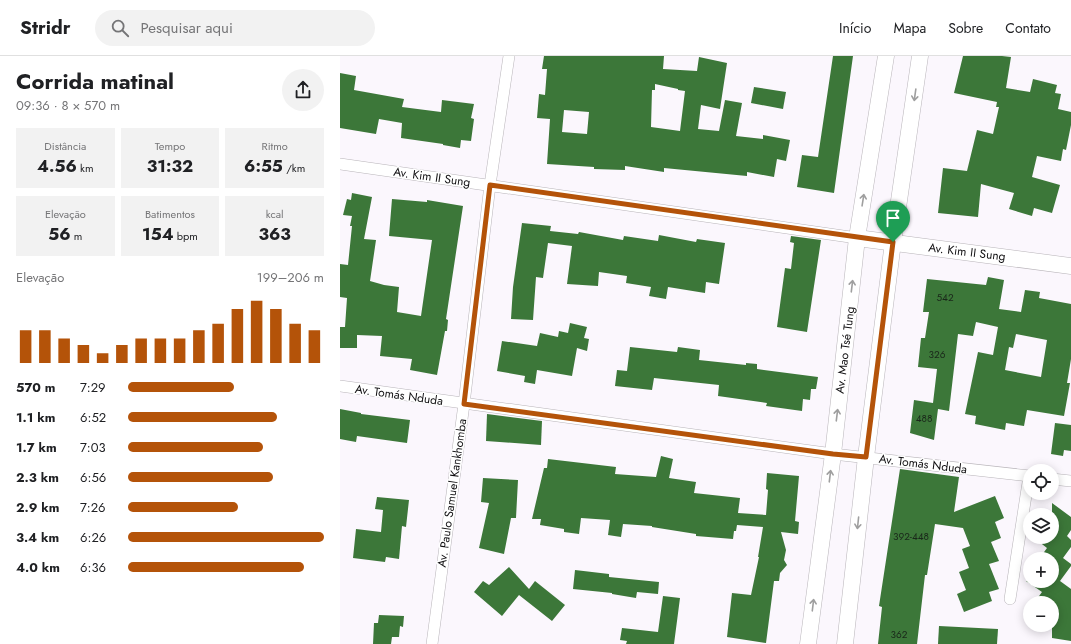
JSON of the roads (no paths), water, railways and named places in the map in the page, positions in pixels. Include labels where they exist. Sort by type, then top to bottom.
[{"type":"main road","name":"Av. Mao Tsé Tung","points":[[808,644],[833,454],[857,238],[886,56]]},
{"type":"main road","points":[[845,644],[866,457],[893,242],[920,56]]},
{"type":"main road","name":"Av. Kim II Sung","points":[[857,238],[1071,266]]},
{"type":"street","name":"Av. Paulo Samuel Kankhomba","points":[[432,644],[464,404],[490,185],[509,56]]},
{"type":"street","name":"Av. Kim II Sung","points":[[340,164],[857,238]]},
{"type":"street","name":"Av. Tomás Nduda","points":[[340,386],[833,454],[1023,475]]},
{"type":"street","points":[[1059,480],[1071,481]]},
{"type":"street","points":[[1010,599],[1025,500]]}]
